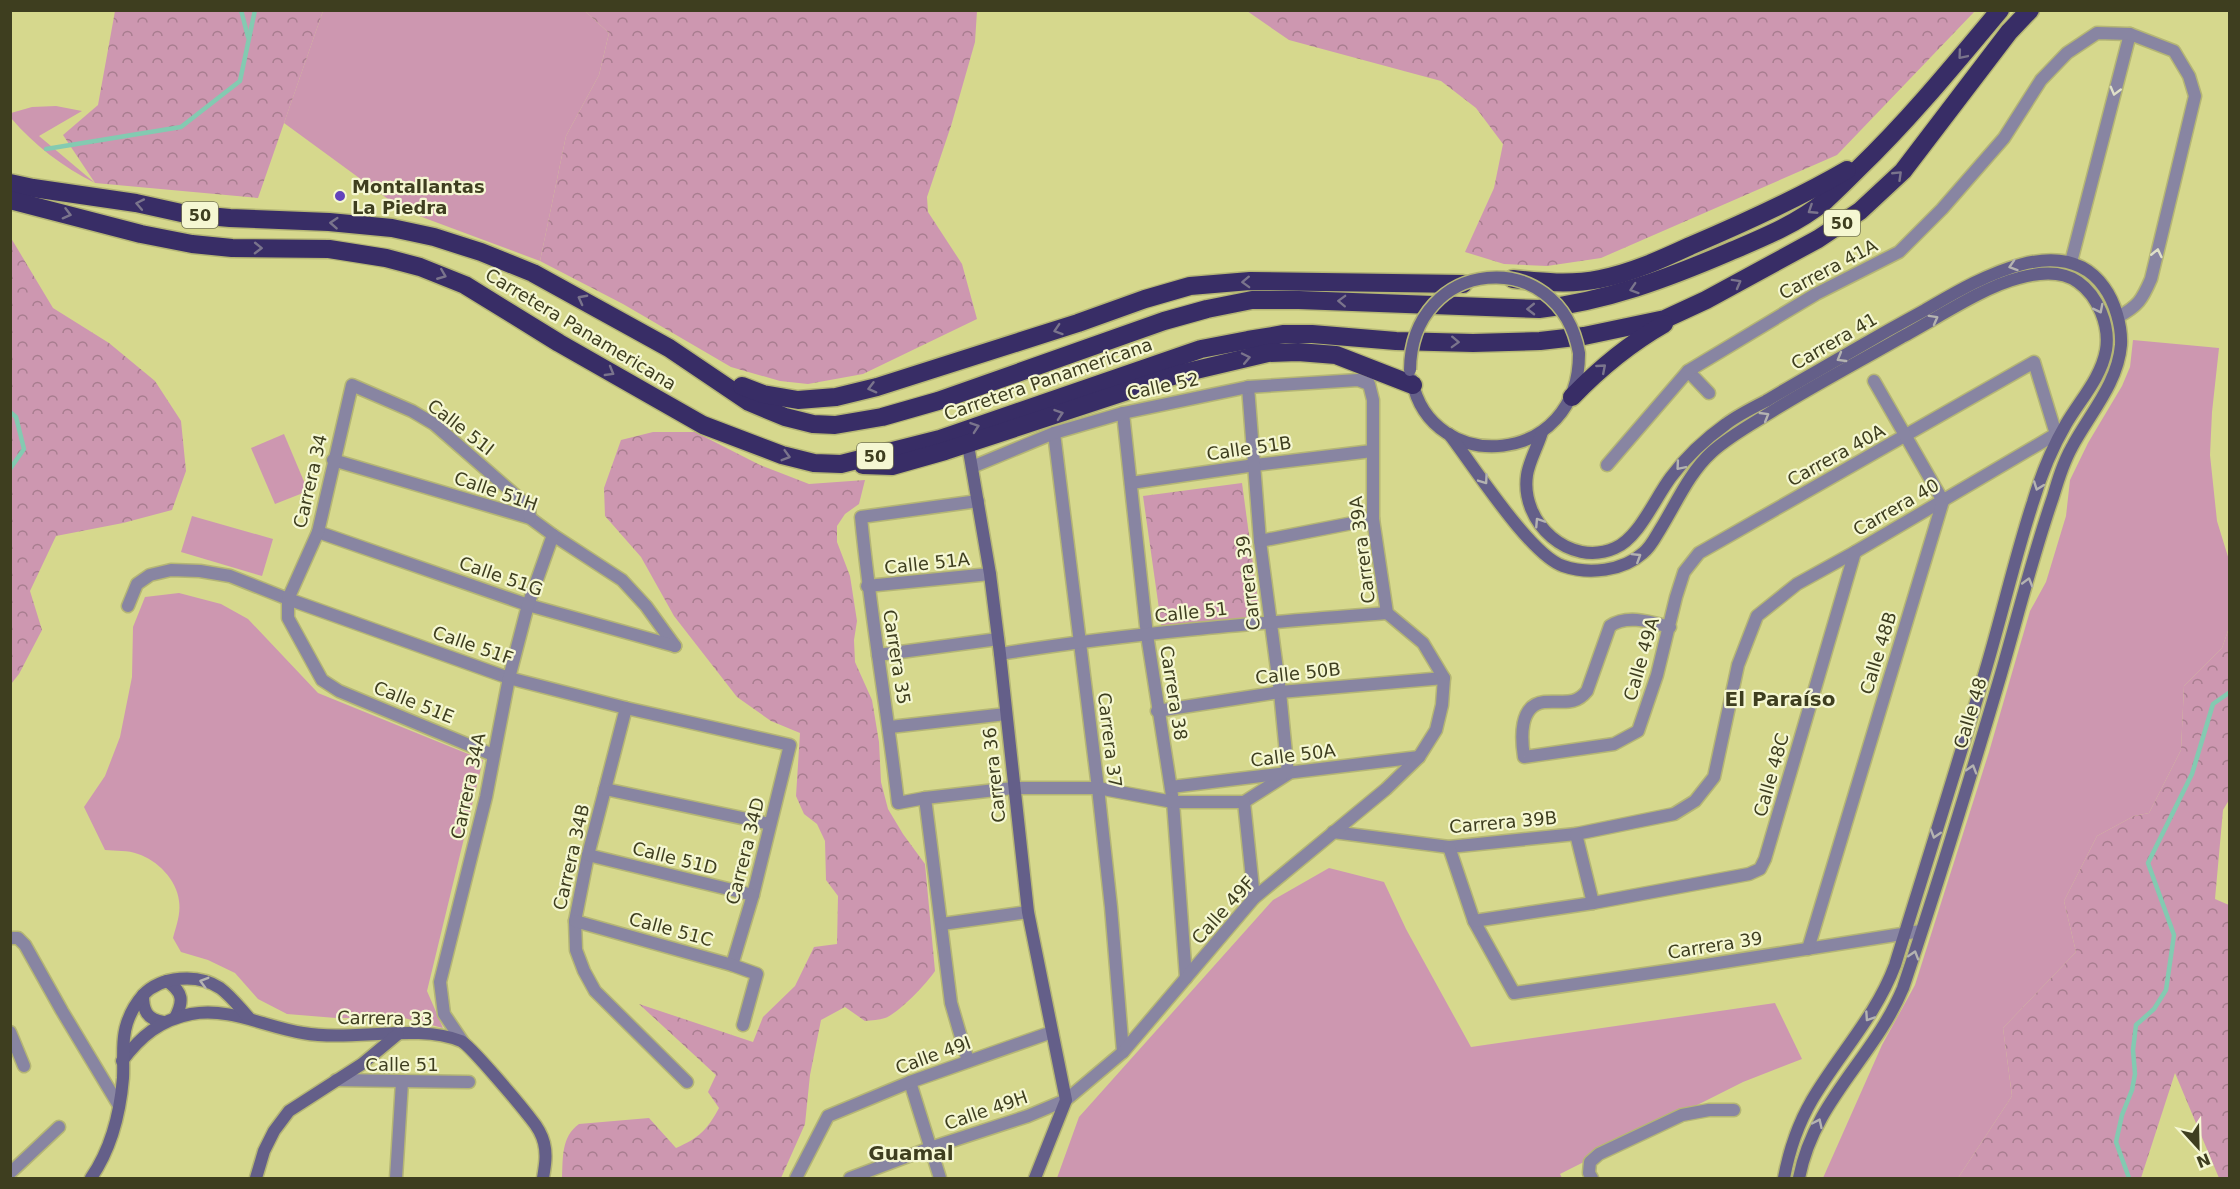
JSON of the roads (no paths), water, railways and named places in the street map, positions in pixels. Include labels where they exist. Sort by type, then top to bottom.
[{"type":"highway","name":"Carretera Panamericana","points":[[10,183],[136,203],[186,214],[329,222],[392,228],[434,237],[481,252],[533,273],[669,348],[749,402],[785,417],[813,424],[835,425],[882,417],[938,401],[1164,321],[1252,300],[1539,309],[1609,297],[1692,268],[1787,226],[1824,202],[1895,133],[2000,10]]},
{"type":"highway","name":"Carretera Panamericana","points":[[10,200],[141,234],[192,244],[232,248],[329,249],[386,258],[420,267],[465,285],[559,343],[703,424],[782,455],[814,464],[841,464],[940,439],[1201,349],[1248,340],[1284,334],[1312,334],[1396,341],[1473,343],[1540,341],[1584,336],[1665,319],[1706,300],[1818,239],[1860,211],[1903,171],[2009,32],[2030,10]]},
{"type":"highway","points":[[1513,279],[1560,283],[1600,279],[1629,271],[1748,221],[1812,190],[1873,155]]},
{"type":"highway","points":[[669,348],[738,385],[763,394],[798,400],[836,397],[877,387],[1190,286],[1221,282],[1304,281],[1463,284]]},
{"type":"highway","points":[[1572,398],[1607,363],[1645,336],[1706,300]]},
{"type":"highway","points":[[841,464],[892,466],[968,445],[1179,374],[1269,353],[1298,352],[1336,356],[1411,377]]},
{"type":"main road","name":"Carrera 41","points":[[1542,432],[1527,475],[1528,498],[1535,516],[1548,535],[1561,545],[1579,553],[1616,548],[1635,534],[1651,505],[1690,454],[1727,423],[1974,282],[2010,267],[2034,261],[2071,262]]},
{"type":"main road","name":"Calle 48","points":[[1799,1179],[1818,1121],[1897,1003],[1984,732],[2049,507],[2065,461],[2117,367],[2121,340],[2118,317],[2108,292],[2101,282],[2071,262]]},
{"type":"main road","name":"Calle 48","points":[[1784,1179],[1791,1147],[1806,1111],[1880,1000],[1893,971],[1986,670],[2032,503],[2058,435],[2094,381],[2102,362],[2106,340],[2103,317],[2081,284],[2069,277],[2056,274]]},
{"type":"main road","name":"Carrera 41","points":[[1449,434],[1516,523],[1546,557],[1564,567],[1586,570],[1624,566],[1646,552],[1689,480],[1708,456],[1728,438],[1821,382],[2003,283],[2030,276],[2056,274]]},
{"type":"main road","points":[[1488,278],[1513,279],[1541,291],[1558,306],[1571,324],[1577,338],[1579,353],[1577,383],[1572,398],[1559,417],[1542,432],[1512,445],[1496,447],[1480,445],[1449,434],[1426,412],[1418,399],[1411,377],[1413,339],[1426,312],[1437,300],[1463,284],[1488,278]]},
{"type":"main road","name":"Carrera 36","points":[[968,445],[990,574],[1028,912],[1066,1100]]},
{"type":"main road","points":[[91,1179],[102,1162],[112,1137],[123,1079],[122,1061],[126,1025],[143,995],[154,986],[167,981],[203,980],[220,988],[249,1018]]},
{"type":"main road","points":[[143,995],[146,1014],[154,1020],[169,1020],[180,1008],[181,997],[176,987],[167,981]]},
{"type":"main road","name":"Carrera 33","points":[[122,1061],[148,1031],[169,1020],[212,1012],[249,1018],[303,1033],[339,1036],[419,1033],[463,1042]]},
{"type":"main road","points":[[256,1179],[264,1151],[274,1131],[289,1111],[362,1064],[398,1035]]},
{"type":"main road","points":[[463,1042],[533,1121],[544,1141],[547,1157],[543,1179]]},
{"type":"main road","points":[[1035,1179],[1066,1100]]},
{"type":"street","name":"Carrera 41A","points":[[1606,465],[1688,371],[1816,294],[1899,252],[1942,208],[2004,138],[2041,80],[2067,53],[2097,33],[2130,34]]},
{"type":"street","points":[[2071,262],[2130,34],[2174,51],[2189,76],[2194,96],[2151,279],[2143,298],[2133,309],[2118,317]]},
{"type":"street","name":"Carrera 40A","points":[[1676,597],[1684,572],[1699,553],[2034,362],[2058,435]]},
{"type":"street","points":[[1688,371],[1709,393]]},
{"type":"street","name":"Calle 52","points":[[972,467],[1054,433],[1123,413],[1248,387],[1358,380],[1369,384]]},
{"type":"street","points":[[1875,381],[1943,501]]},
{"type":"street","name":"Carrera 39A","points":[[1369,384],[1372,400],[1373,519],[1387,613],[1423,643],[1444,678]]},
{"type":"street","name":"Carrera 34","points":[[288,599],[318,532],[352,385]]},
{"type":"street","name":"Calle 51I","points":[[352,385],[412,411],[434,424],[529,507],[530,518]]},
{"type":"street","name":"Carrera 39","points":[[1248,387],[1260,541],[1280,692],[1288,774]]},
{"type":"street","name":"Carrera 38","points":[[1123,413],[1147,635],[1157,711],[1173,802],[1186,978]]},
{"type":"street","name":"Carrera 37","points":[[1054,433],[1098,788],[1123,1052]]},
{"type":"street","points":[[2058,435],[2074,443]]},
{"type":"street","name":"Carrera 40","points":[[1674,814],[1695,801],[1714,777],[1738,665],[1757,616],[1797,584],[2058,435]]},
{"type":"street","name":"Calle 51B","points":[[1131,483],[1372,451]]},
{"type":"street","name":"Calle 51H","points":[[333,460],[530,518],[622,580],[646,606],[675,646]]},
{"type":"street","name":"Carrera 35","points":[[924,798],[898,803],[890,727],[867,586],[861,517],[978,501]]},
{"type":"street","name":"Calle 48B","points":[[1808,949],[1943,501]]},
{"type":"street","points":[[1260,541],[1373,519]]},
{"type":"street","name":"Calle 51G","points":[[318,532],[528,605],[675,646]]},
{"type":"street","name":"Carrera 34A","points":[[463,1042],[444,1014],[440,982],[478,829],[509,678],[528,605],[553,535]]},
{"type":"street","name":"Calle 48C","points":[[1593,903],[1749,874],[1760,869],[1765,859],[1855,552]]},
{"type":"street","name":"Calle 51F","points":[[128,606],[137,584],[150,575],[171,570],[200,571],[230,576],[509,678],[626,708],[790,745]]},
{"type":"street","name":"Calle 51A","points":[[867,586],[990,574]]},
{"type":"street","name":"Calle 49A","points":[[1670,627],[1644,620],[1616,622],[1610,626],[1587,691],[1582,698],[1574,702],[1543,702],[1531,708],[1526,714],[1522,741],[1524,757],[1614,744],[1638,731],[1657,675],[1670,627],[1676,597]]},
{"type":"street","name":"Calle 51E","points":[[288,599],[288,618],[322,680],[339,691],[493,755]]},
{"type":"street","name":"Calle 51","points":[[1000,654],[1079,641],[1387,613]]},
{"type":"street","points":[[878,655],[998,639]]},
{"type":"street","points":[[1419,757],[1436,730],[1442,705],[1444,678]]},
{"type":"street","name":"Calle 50B","points":[[1157,711],[1280,692],[1444,678]]},
{"type":"street","name":"Carrera 34B","points":[[626,708],[588,855],[575,921],[576,950],[595,991],[687,1082]]},
{"type":"street","points":[[890,727],[1006,714]]},
{"type":"street","name":"Carrera 34D","points":[[732,965],[753,895],[790,745]]},
{"type":"street","name":"Calle 50A","points":[[1171,787],[1419,757]]},
{"type":"street","name":"Calle 49F","points":[[1066,1100],[1123,1052],[1254,898],[1386,789],[1419,757]]},
{"type":"street","points":[[968,1061],[951,1003],[924,798],[1013,788],[1098,788],[1173,802],[1244,802],[1288,774]]},
{"type":"street","points":[[605,789],[770,824]]},
{"type":"street","points":[[1244,802],[1254,898]]},
{"type":"street","name":"Carrera 39B","points":[[1333,832],[1449,847],[1576,834],[1674,814]]},
{"type":"street","points":[[1449,847],[1474,921],[1593,903],[1576,834]]},
{"type":"street","name":"Calle 51D","points":[[588,855],[753,895]]},
{"type":"street","points":[[942,924],[1028,912]]},
{"type":"street","name":"Calle 51C","points":[[575,921],[757,974],[743,1024]]},
{"type":"street","name":"Carrera 39","points":[[1474,921],[1514,993],[1921,931]]},
{"type":"street","points":[[10,938],[18,938],[25,945],[118,1104]]},
{"type":"street","points":[[10,1032],[24,1066]]},
{"type":"street","name":"Calle 49I","points":[[796,1179],[828,1116],[910,1082],[1052,1032]]},
{"type":"street","name":"Calle 51","points":[[336,1080],[469,1082]]},
{"type":"street","points":[[396,1179],[402,1082]]},
{"type":"street","points":[[910,1082],[940,1179]]},
{"type":"street","name":"Calle 49H","points":[[850,1179],[930,1148],[1028,1116],[1066,1100]]},
{"type":"street","points":[[1592,1179],[1589,1173],[1590,1162],[1599,1154],[1682,1115],[1701,1111],[1734,1110]]},
{"type":"street","points":[[10,1173],[59,1127]]},
{"type":"waterway","points":[[241,10],[248,37]]},
{"type":"waterway","points":[[46,149],[181,127],[240,81],[255,10]]},
{"type":"waterway","points":[[10,412],[16,417],[24,449],[10,469]]},
{"type":"waterway","points":[[2129,1178],[2116,1142],[2135,1074],[2133,1050],[2136,1025],[2154,1009],[2166,990],[2174,935],[2148,863],[2192,774],[2213,704],[2230,692]]},
{"type":"place","name":"Montallantas La Piedra","points":[[340,196]]},
{"type":"district","name":"El Paraíso","points":[[1780,699]]},
{"type":"district","name":"Guamal","points":[[911,1153]]}]
